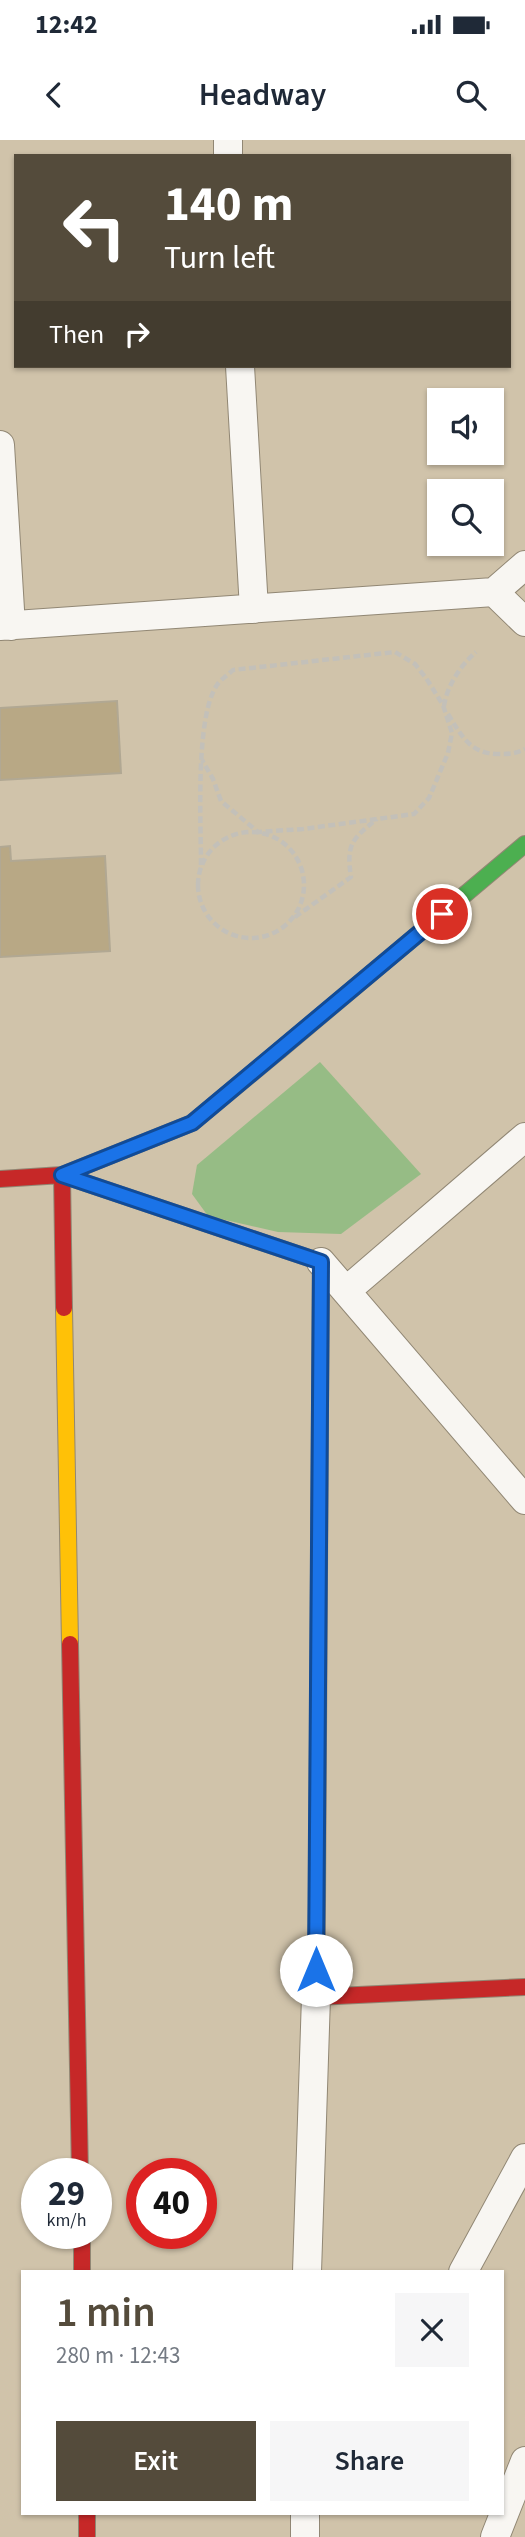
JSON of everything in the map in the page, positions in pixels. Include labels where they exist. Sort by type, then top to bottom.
[{"type":"street","points":[[240,368],[254,609]]},
{"type":"street","points":[[0,445],[6,626],[494,592],[525,565]]},
{"type":"street","points":[[494,592],[525,622]]},
{"type":"street","points":[[0,1179],[62,1175],[192,1123],[525,844]]},
{"type":"street","points":[[346,1291],[525,1136]]},
{"type":"street","points":[[62,1175],[321,1262],[525,1500]]},
{"type":"street","points":[[62,1175],[80,2158]]},
{"type":"street","points":[[307,2270],[316,1997],[321,1262]]},
{"type":"street","points":[[316,1997],[525,1987]]},
{"type":"street","points":[[464,2270],[525,2158]]},
{"type":"street","points":[[82,2249],[82,2270]]},
{"type":"street","points":[[504,2514],[525,2462]]},
{"type":"street","points":[[87,2515],[87,2537]]},
{"type":"street","points":[[305,2537],[306,2515]]},
{"type":"street","points":[[495,2537],[504,2515]]},
{"type":"path","points":[[378,819],[352,839],[348,857],[351,877],[279,931],[248,939],[215,925],[204,911],[197,883],[201,864],[202,738],[217,685],[233,670],[395,652],[415,664],[464,740],[475,749],[491,754],[516,754],[525,749]]},
{"type":"path","points":[[201,864],[212,847],[239,832],[303,829],[414,814],[429,798],[449,753],[452,733],[443,705],[463,664],[476,652]]},
{"type":"path","points":[[202,760],[221,801],[258,831],[276,837],[291,849],[301,864],[305,889],[300,908],[293,919]]},
{"type":"green space","points":[[320,1062],[421,1174],[341,1234],[278,1232],[208,1216],[192,1194],[197,1165]]},
{"type":"building","points":[[117,701],[121,773],[0,780],[0,708]]},
{"type":"building","points":[[10,846],[11,861],[105,856],[110,951],[0,957],[0,847]]},
{"type":"traffic: fast","points":[[280,1050],[525,844]]},
{"type":"traffic: fast","points":[[317,1904],[320,1410]]},
{"type":"traffic: slow","points":[[64,1308],[70,1644]]},
{"type":"traffic: jam","points":[[0,1179],[62,1175],[192,1123],[280,1050]]},
{"type":"traffic: jam","points":[[64,1308],[62,1175],[321,1262],[320,1410]]},
{"type":"traffic: jam","points":[[70,1644],[80,2158]]},
{"type":"traffic: jam","points":[[317,1904],[316,1997],[525,1987]]},
{"type":"traffic: jam","points":[[82,2249],[82,2270]]},
{"type":"traffic: jam","points":[[87,2515],[87,2537]]},
{"type":"route","points":[[316,1970],[321,1262],[62,1175],[192,1123],[442,914]]}]
